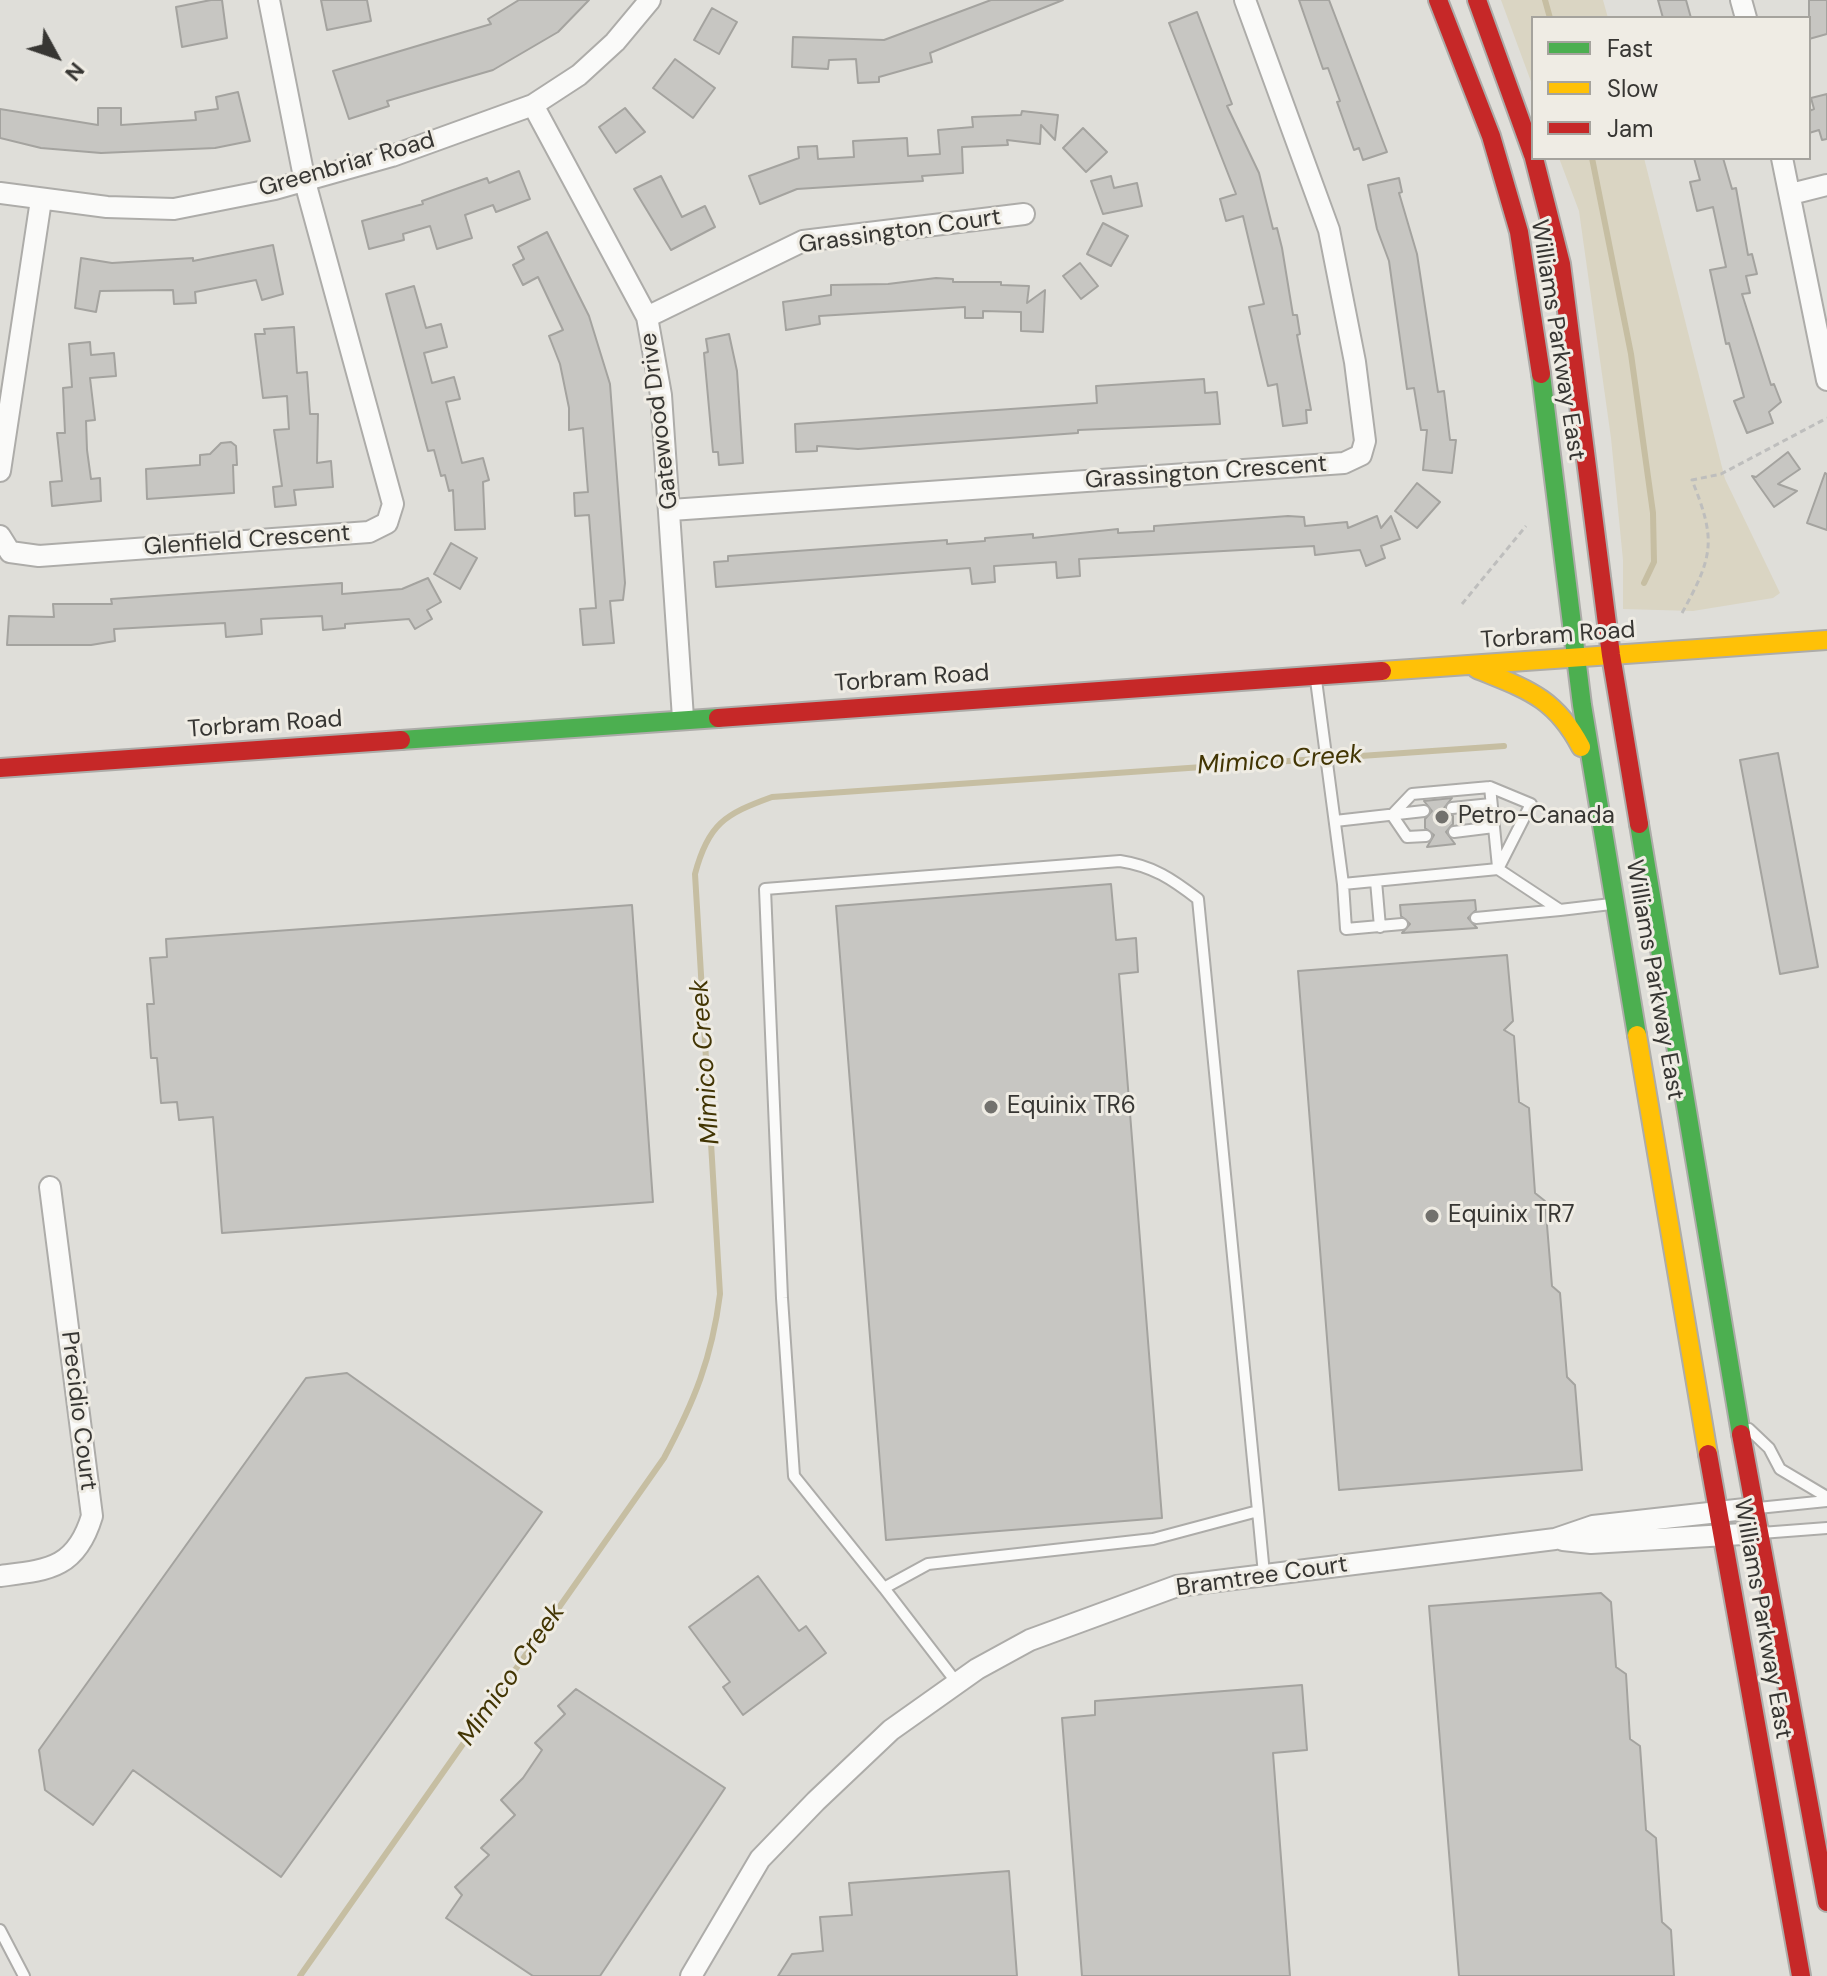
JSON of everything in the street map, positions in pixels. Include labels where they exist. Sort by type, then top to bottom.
[{"type":"main road","name":"Williams Parkway East","points":[[1438,0],[1491,136],[1519,232],[1535,326],[1594,773],[1721,1534],[1801,1976]]},
{"type":"main road","name":"Williams Parkway East","points":[[1477,0],[1531,148]]},
{"type":"main road","name":"Williams Parkway East","points":[[1535,160],[1561,264],[1611,655],[1738,1418],[1827,1902]]},
{"type":"main road","name":"Torbram Road","points":[[0,768],[1827,640]]},
{"type":"main road","points":[[1472,666],[1556,705],[1566,716],[1594,773]]},
{"type":"street","points":[[269,0],[305,182]]},
{"type":"street","name":"Greenbriar Road","points":[[0,193],[41,200],[174,209],[305,182],[392,156],[533,105],[579,75],[615,42],[650,0]]},
{"type":"street","name":"Grassington Crescent","points":[[671,510],[1344,463],[1361,455],[1365,441],[1355,362],[1329,230],[1245,0]]},
{"type":"street","name":"Gatewood Drive","points":[[533,105],[647,317],[661,395],[683,718]]},
{"type":"street","points":[[1782,160],[1827,380]]},
{"type":"street","name":"Glenfield Crescent","points":[[0,536],[10,552],[39,556],[369,532],[387,523],[393,504],[305,182]]},
{"type":"street","points":[[1791,194],[1827,185]]},
{"type":"street","points":[[0,471],[41,200]]},
{"type":"street","name":"Grassington Court","points":[[647,317],[803,241],[1024,214]]},
{"type":"street","name":"Precidio Court","points":[[0,1576],[44,1571],[60,1565],[86,1535],[92,1516],[50,1187]]},
{"type":"street","name":"Bramtree Court","points":[[691,1976],[760,1859],[891,1730],[957,1683],[1030,1640],[1076,1620],[1177,1586],[1555,1539],[1593,1526],[1754,1508]]},
{"type":"street","name":"Bramtree Court","points":[[1555,1539],[1591,1543],[1760,1533]]},
{"type":"lane","points":[[1315,676],[1343,884],[1346,929],[1402,924]]},
{"type":"lane","points":[[1392,815],[1412,794],[1490,787],[1531,804],[1498,869]]},
{"type":"lane","points":[[1490,787],[1498,869]]},
{"type":"lane","points":[[1452,808],[1491,804]]},
{"type":"lane","points":[[1335,821],[1424,811]]},
{"type":"lane","points":[[1392,815],[1407,837],[1426,836]]},
{"type":"lane","points":[[1454,832],[1494,827]]},
{"type":"lane","points":[[957,1683],[794,1476],[782,1298],[765,889],[1120,861],[1146,865],[1169,877],[1198,899],[1264,1574]]},
{"type":"lane","points":[[1343,884],[1498,869],[1560,910]]},
{"type":"lane","points":[[1376,881],[1380,927]]},
{"type":"lane","points":[[1476,918],[1617,903]]},
{"type":"lane","points":[[1738,1418],[1769,1448],[1780,1469],[1827,1499]]},
{"type":"lane","points":[[1754,1508],[1827,1499]]},
{"type":"lane","points":[[884,1588],[928,1564],[1153,1539],[1258,1511]]},
{"type":"lane","points":[[1760,1533],[1827,1528]]},
{"type":"lane","points":[[0,1930],[24,1976]]},
{"type":"path","points":[[1682,613],[1707,559],[1710,526],[1692,480],[1721,474],[1827,418]]},
{"type":"path","points":[[1462,604],[1526,526]]},
{"type":"shaded area","points":[[1501,0],[1603,0],[1607,16],[1531,16],[1531,82]]},
{"type":"shaded area","points":[[1560,160],[1645,160],[1725,479],[1780,593],[1773,598],[1693,611],[1623,609],[1623,560],[1611,438],[1579,211]]},
{"type":"building","points":[[222,0],[227,38],[182,47],[176,7]]},
{"type":"building","points":[[321,0],[367,0],[371,21],[327,30]]},
{"type":"building","points":[[519,0],[589,0],[558,32],[493,70],[387,101],[389,106],[349,119],[333,71],[491,24],[488,19]]},
{"type":"building","points":[[991,0],[1063,0],[930,53],[932,62],[879,77],[879,82],[858,83],[856,59],[829,60],[828,69],[792,67],[793,37],[884,40]]},
{"type":"building","points":[[1299,0],[1329,0],[1387,152],[1363,160],[1359,148],[1354,150],[1328,68],[1323,69]]},
{"type":"building","points":[[1658,0],[1686,0],[1690,16],[1662,16]]},
{"type":"building","points":[[1809,0],[1827,0],[1827,34],[1811,38]]},
{"type":"building","points":[[712,8],[737,22],[719,54],[694,40]]},
{"type":"building","points":[[1197,12],[1232,104],[1227,106],[1259,173],[1273,229],[1277,228],[1293,315],[1297,315],[1300,334],[1297,335],[1311,410],[1306,410],[1307,423],[1283,426],[1277,384],[1268,386],[1249,307],[1264,304],[1243,216],[1226,221],[1220,199],[1236,194],[1169,23]]},
{"type":"building","points":[[675,59],[715,88],[693,118],[653,88]]},
{"type":"building","points":[[238,92],[250,141],[215,148],[101,153],[41,148],[0,138],[0,109],[98,125],[98,108],[121,108],[121,125],[196,120],[195,112],[218,109],[216,97]]},
{"type":"building","points":[[1827,94],[1827,139],[1822,140],[1819,130],[1811,132],[1811,110],[1814,109],[1811,98]]},
{"type":"building","points":[[625,108],[645,132],[616,153],[599,127]]},
{"type":"building","points":[[1022,111],[1058,115],[1055,140],[1041,125],[1040,144],[1007,140],[1008,145],[962,147],[963,173],[922,176],[923,181],[797,189],[760,204],[749,176],[799,158],[798,147],[817,146],[818,159],[854,157],[853,141],[907,138],[908,156],[940,154],[938,130],[973,127],[972,117],[1021,115]]},
{"type":"building","points":[[1083,128],[1107,152],[1086,172],[1063,148]]},
{"type":"building","points":[[1695,160],[1724,160],[1732,189],[1736,188],[1748,255],[1752,254],[1757,274],[1746,276],[1750,293],[1742,294],[1771,385],[1774,384],[1781,402],[1769,412],[1773,423],[1747,433],[1734,401],[1744,397],[1729,343],[1726,344],[1710,270],[1726,267],[1713,207],[1697,211],[1690,182],[1700,180]]},
{"type":"building","points":[[519,171],[530,199],[496,212],[493,205],[465,215],[472,238],[437,249],[430,226],[403,234],[404,240],[369,249],[362,221],[423,204],[422,201],[487,178],[489,183]]},
{"type":"building","points":[[661,176],[682,217],[705,206],[715,227],[671,250],[634,189]]},
{"type":"building","points":[[1111,176],[1114,188],[1137,183],[1142,206],[1103,214],[1091,181]]},
{"type":"building","points":[[1399,178],[1402,192],[1399,193],[1417,254],[1438,392],[1444,391],[1450,440],[1456,440],[1452,473],[1423,470],[1427,430],[1421,430],[1414,388],[1407,389],[1389,261],[1377,229],[1368,185]]},
{"type":"building","points":[[1103,223],[1128,236],[1111,266],[1087,254]]},
{"type":"building","points":[[547,232],[589,316],[610,384],[625,583],[623,600],[610,601],[614,643],[583,645],[580,609],[596,608],[589,515],[575,516],[574,493],[588,492],[583,428],[569,430],[569,408],[560,364],[549,336],[563,330],[538,277],[523,285],[513,265],[524,259],[518,247]]},
{"type":"building","points":[[273,245],[283,294],[262,300],[256,280],[195,292],[196,303],[174,304],[173,290],[100,291],[96,312],[75,308],[81,258],[112,263],[193,258],[193,261]]},
{"type":"building","points":[[1080,263],[1098,286],[1081,299],[1063,276]]},
{"type":"building","points":[[953,279],[953,282],[1001,282],[1001,285],[1029,286],[1027,303],[1045,290],[1043,332],[1021,331],[1021,312],[983,311],[983,318],[965,318],[965,307],[819,316],[820,324],[786,330],[783,302],[831,295],[831,285],[888,284]]},
{"type":"building","points":[[414,286],[426,328],[441,324],[447,347],[424,353],[432,383],[454,377],[460,399],[446,402],[462,463],[483,458],[489,480],[483,482],[485,529],[455,530],[453,490],[449,491],[445,475],[441,476],[434,450],[428,451],[386,294]]},
{"type":"building","points":[[294,327],[297,373],[307,372],[310,414],[318,414],[317,463],[331,461],[333,487],[294,490],[296,505],[275,507],[273,487],[282,486],[274,430],[289,429],[287,396],[263,398],[255,334],[265,334],[264,329]]},
{"type":"building","points":[[729,334],[737,371],[743,463],[719,465],[718,452],[713,452],[704,353],[708,352],[706,339]]},
{"type":"building","points":[[90,342],[91,355],[114,353],[116,376],[90,378],[95,420],[86,421],[87,450],[91,479],[100,478],[101,501],[52,506],[50,482],[62,481],[57,433],[65,433],[63,388],[72,387],[69,344]]},
{"type":"building","points":[[1204,379],[1205,393],[1217,392],[1220,424],[1078,430],[1078,433],[858,449],[817,446],[817,451],[796,452],[795,424],[1097,403],[1096,386]]},
{"type":"building","points":[[231,442],[236,446],[234,493],[147,499],[146,469],[200,465],[200,455],[210,454],[221,443]]},
{"type":"building","points":[[1788,452],[1800,469],[1778,484],[1797,491],[1774,507],[1752,476],[1756,477]]},
{"type":"building","points":[[1827,474],[1827,530],[1807,523]]},
{"type":"building","points":[[1417,483],[1440,502],[1417,528],[1395,511]]},
{"type":"building","points":[[1377,516],[1381,528],[1391,516],[1400,539],[1381,546],[1385,558],[1366,566],[1360,550],[1315,555],[1314,546],[1079,559],[1080,576],[1057,578],[1056,562],[994,566],[995,582],[972,584],[970,568],[716,587],[714,562],[728,561],[728,556],[947,540],[947,544],[985,541],[985,538],[1033,534],[1033,538],[1118,529],[1118,533],[1154,531],[1154,526],[1304,517],[1305,526],[1347,522],[1348,528]]},
{"type":"building","points":[[451,543],[477,558],[460,589],[434,574]]},
{"type":"building","points":[[428,578],[441,602],[427,610],[432,619],[415,629],[409,619],[345,624],[345,628],[323,630],[322,616],[261,619],[262,634],[226,637],[225,623],[114,629],[115,641],[91,645],[7,645],[9,616],[54,617],[53,604],[112,604],[111,599],[342,583],[342,594],[402,589]]},
{"type":"building","points":[[1778,753],[1818,967],[1780,974],[1740,760]]},
{"type":"building","points":[[1452,798],[1444,808],[1453,816],[1453,824],[1446,832],[1455,844],[1427,847],[1434,835],[1425,828],[1425,819],[1432,811],[1424,801]]},
{"type":"building","name":"Equinix TR6","points":[[1111,884],[1116,940],[1136,938],[1138,972],[1119,974],[1162,1518],[886,1540],[836,906]]},
{"type":"building","points":[[1475,900],[1476,910],[1468,918],[1477,928],[1402,933],[1410,924],[1401,916],[1400,905]]},
{"type":"building","points":[[632,905],[653,1202],[222,1233],[213,1117],[179,1120],[177,1102],[161,1103],[157,1058],[151,1058],[147,1004],[154,1004],[150,958],[167,957],[166,939]]},
{"type":"building","name":"Equinix TR7","points":[[1507,955],[1513,1021],[1504,1030],[1514,1036],[1519,1102],[1529,1108],[1535,1193],[1545,1201],[1552,1286],[1560,1293],[1567,1377],[1575,1385],[1582,1470],[1339,1490],[1298,971]]},
{"type":"building","points":[[347,1373],[542,1512],[281,1877],[133,1770],[93,1825],[45,1790],[39,1750],[306,1378]]},
{"type":"building","points":[[758,1576],[799,1631],[806,1626],[826,1653],[743,1715],[723,1687],[730,1682],[689,1627]]},
{"type":"building","points":[[1601,1593],[1611,1602],[1616,1667],[1626,1674],[1630,1739],[1640,1746],[1646,1830],[1656,1838],[1662,1922],[1671,1930],[1674,1976],[1459,1976],[1429,1606]]},
{"type":"building","points":[[1302,1685],[1307,1750],[1273,1753],[1290,1976],[1082,1976],[1062,1718],[1095,1715],[1095,1701]]},
{"type":"building","points":[[576,1689],[725,1788],[600,1976],[533,1976],[446,1918],[462,1895],[455,1887],[489,1855],[481,1848],[515,1815],[501,1800],[523,1778],[542,1750],[535,1743],[565,1714],[558,1706]]},
{"type":"building","points":[[1009,1871],[1017,1976],[778,1976],[792,1954],[823,1951],[820,1917],[852,1915],[849,1883]]},
{"type":"waterway","name":"Mimico Creek","points":[[1545,0],[1549,16]]},
{"type":"waterway","name":"Mimico Creek","points":[[1592,160],[1631,354],[1653,513],[1654,562],[1644,583]]},
{"type":"waterway","name":"Mimico Creek","points":[[300,1976],[664,1458],[700,1379],[712,1339],[720,1294],[695,874],[706,843],[721,823],[742,809],[772,797],[1504,746]]},
{"type":"traffic: fast","points":[[1541,374],[1582,705],[1637,1035]]},
{"type":"traffic: fast","points":[[401,740],[718,718]]},
{"type":"traffic: fast","points":[[1639,824],[1741,1434]]},
{"type":"traffic: slow","points":[[1382,671],[1827,640]]},
{"type":"traffic: slow","points":[[1477,669],[1538,697],[1561,717],[1581,747]]},
{"type":"traffic: slow","points":[[1637,1035],[1708,1454]]},
{"type":"traffic: jam","points":[[1438,0],[1491,136],[1519,232],[1541,374]]},
{"type":"traffic: jam","points":[[1477,0],[1531,149]]},
{"type":"traffic: jam","points":[[1535,160],[1561,264],[1611,655],[1639,824]]},
{"type":"traffic: jam","points":[[718,718],[1382,671]]},
{"type":"traffic: jam","points":[[0,768],[401,740]]},
{"type":"traffic: jam","points":[[1741,1434],[1827,1902]]},
{"type":"traffic: jam","points":[[1708,1454],[1801,1976]]},
{"type":"place","name":"Petro-Canada","points":[[1442,817]]},
{"type":"place","name":"Equinix TR6","points":[[991,1107]]},
{"type":"place","name":"Equinix TR7","points":[[1432,1216]]}]
